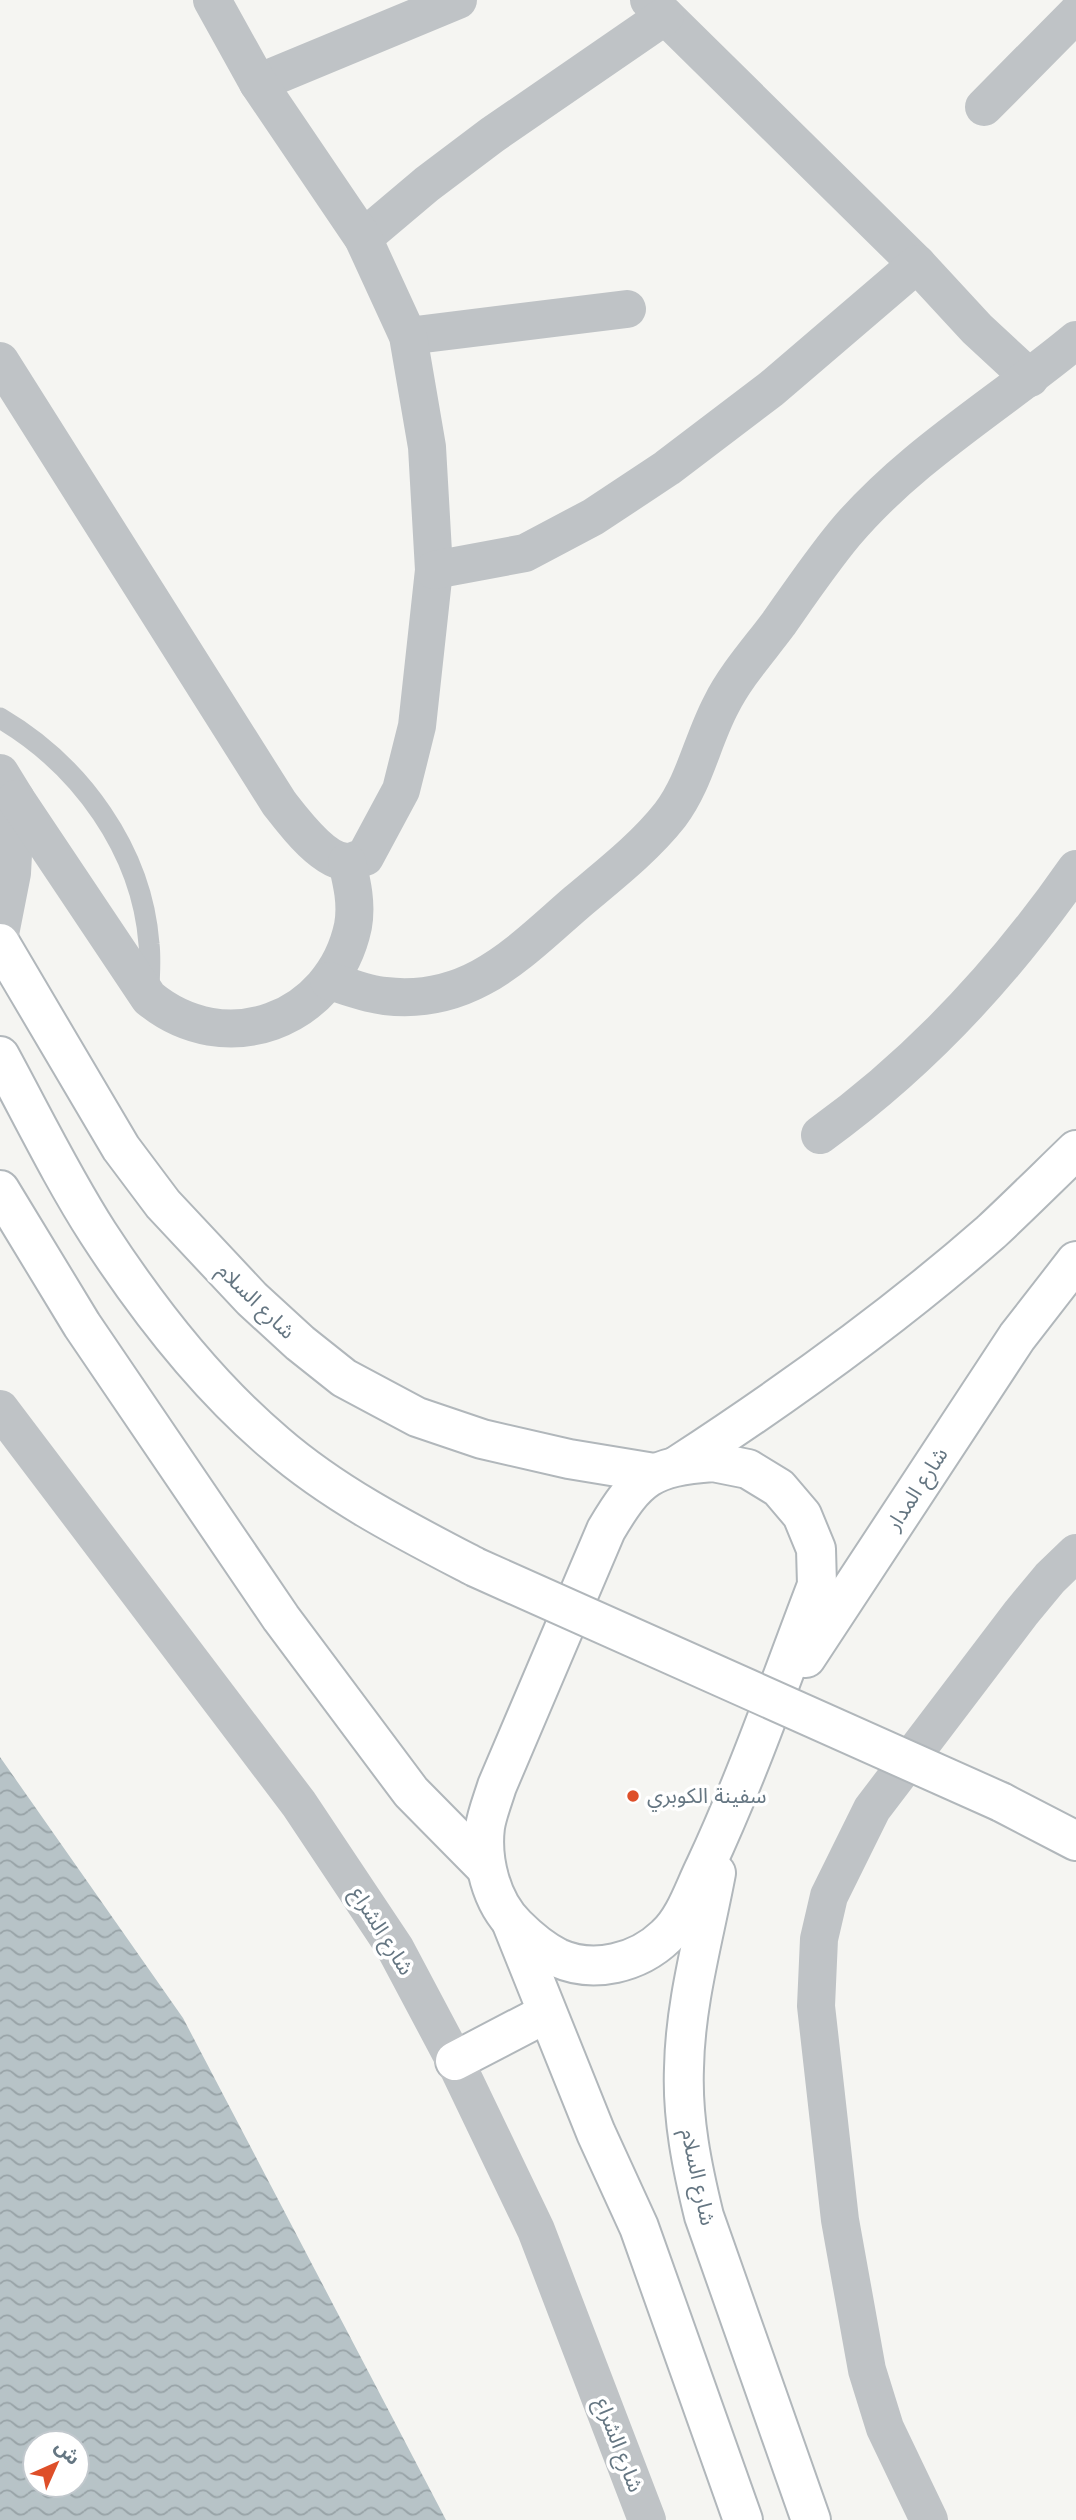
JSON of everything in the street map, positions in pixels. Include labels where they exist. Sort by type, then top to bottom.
[{"type":"main road","name":"شارع السلام","points":[[0,943],[121,1149],[163,1204],[252,1299],[300,1343],[344,1378],[417,1417],[482,1439],[569,1459],[665,1469],[713,1461],[748,1469],[779,1488],[802,1515],[816,1549],[817,1585],[765,1721]]},
{"type":"main road","points":[[0,1056],[97,1231],[139,1293],[236,1408],[278,1446],[371,1511],[475,1567],[1000,1802],[1076,1841]]},
{"type":"main road","points":[[743,2520],[639,2227],[596,2133],[512,1922],[496,1896],[485,1867],[485,1826],[497,1786],[606,1530],[636,1486],[744,1422],[871,1331],[992,1231],[1076,1150]]},
{"type":"main road","points":[[0,1190],[82,1325],[281,1618],[411,1792],[485,1867]]},
{"type":"main road","points":[[0,1241],[82,1325]]},
{"type":"main road","name":"شارع المدار","points":[[765,1721],[1017,1337],[1076,1261]]},
{"type":"main road","points":[[1017,1337],[1076,1294]]},
{"type":"main road","points":[[512,1922],[533,1942],[558,1958],[587,1966],[617,1964],[644,1953],[668,1935],[684,1910],[727,1820],[765,1721]]},
{"type":"main road","name":"شارع السلام","points":[[727,1820],[688,2018],[684,2068],[685,2117],[692,2167],[704,2216],[811,2520]]},
{"type":"main road","points":[[456,2061],[547,2013]]},
{"type":"street","points":[[0,361],[279,803],[307,838],[330,855],[347,862],[365,857],[401,790],[418,726],[435,570],[427,447],[408,336],[363,238],[258,83],[212,0]]},
{"type":"street","points":[[258,83],[457,0]]},
{"type":"street","points":[[363,238],[427,184],[657,8],[917,264],[977,329],[1030,378]]},
{"type":"street","points":[[984,107],[1076,14]]},
{"type":"street","points":[[435,570],[525,553],[593,517],[667,468],[771,389],[917,264]]},
{"type":"street","points":[[408,336],[627,309]]},
{"type":"street","points":[[329,981],[383,996],[438,994],[465,986],[514,958],[633,854],[670,815],[689,785],[710,727],[737,679],[811,577],[877,498],[930,452],[1030,378],[1076,340]]},
{"type":"street","points":[[8,786],[149,998],[171,1014],[211,1028],[238,1029],[264,1024],[289,1014],[311,999],[329,981],[345,954],[353,923],[354,893],[347,862]]},
{"type":"street","points":[[0,934],[12,873],[8,786]]},
{"type":"street","points":[[820,1135],[924,1050],[990,980],[1050,906],[1076,869]]},
{"type":"street","name":"شارع الشراع","points":[[0,1409],[299,1804],[395,1948],[456,2061],[536,2230],[647,2520]]},
{"type":"street","points":[[929,2520],[885,2428],[867,2370],[840,2220],[816,2006],[819,1939],[829,1896],[872,1809],[1021,1614],[1076,1553]]},
{"type":"lane","points":[[0,718],[48,750],[86,791],[117,837],[138,889],[149,943],[149,998]]},
{"type":"water","points":[[0,1757],[183,2018],[446,2520],[0,2520]]},
{"type":"place","name":"سفينة الكوبري","points":[[633,1796]]}]
